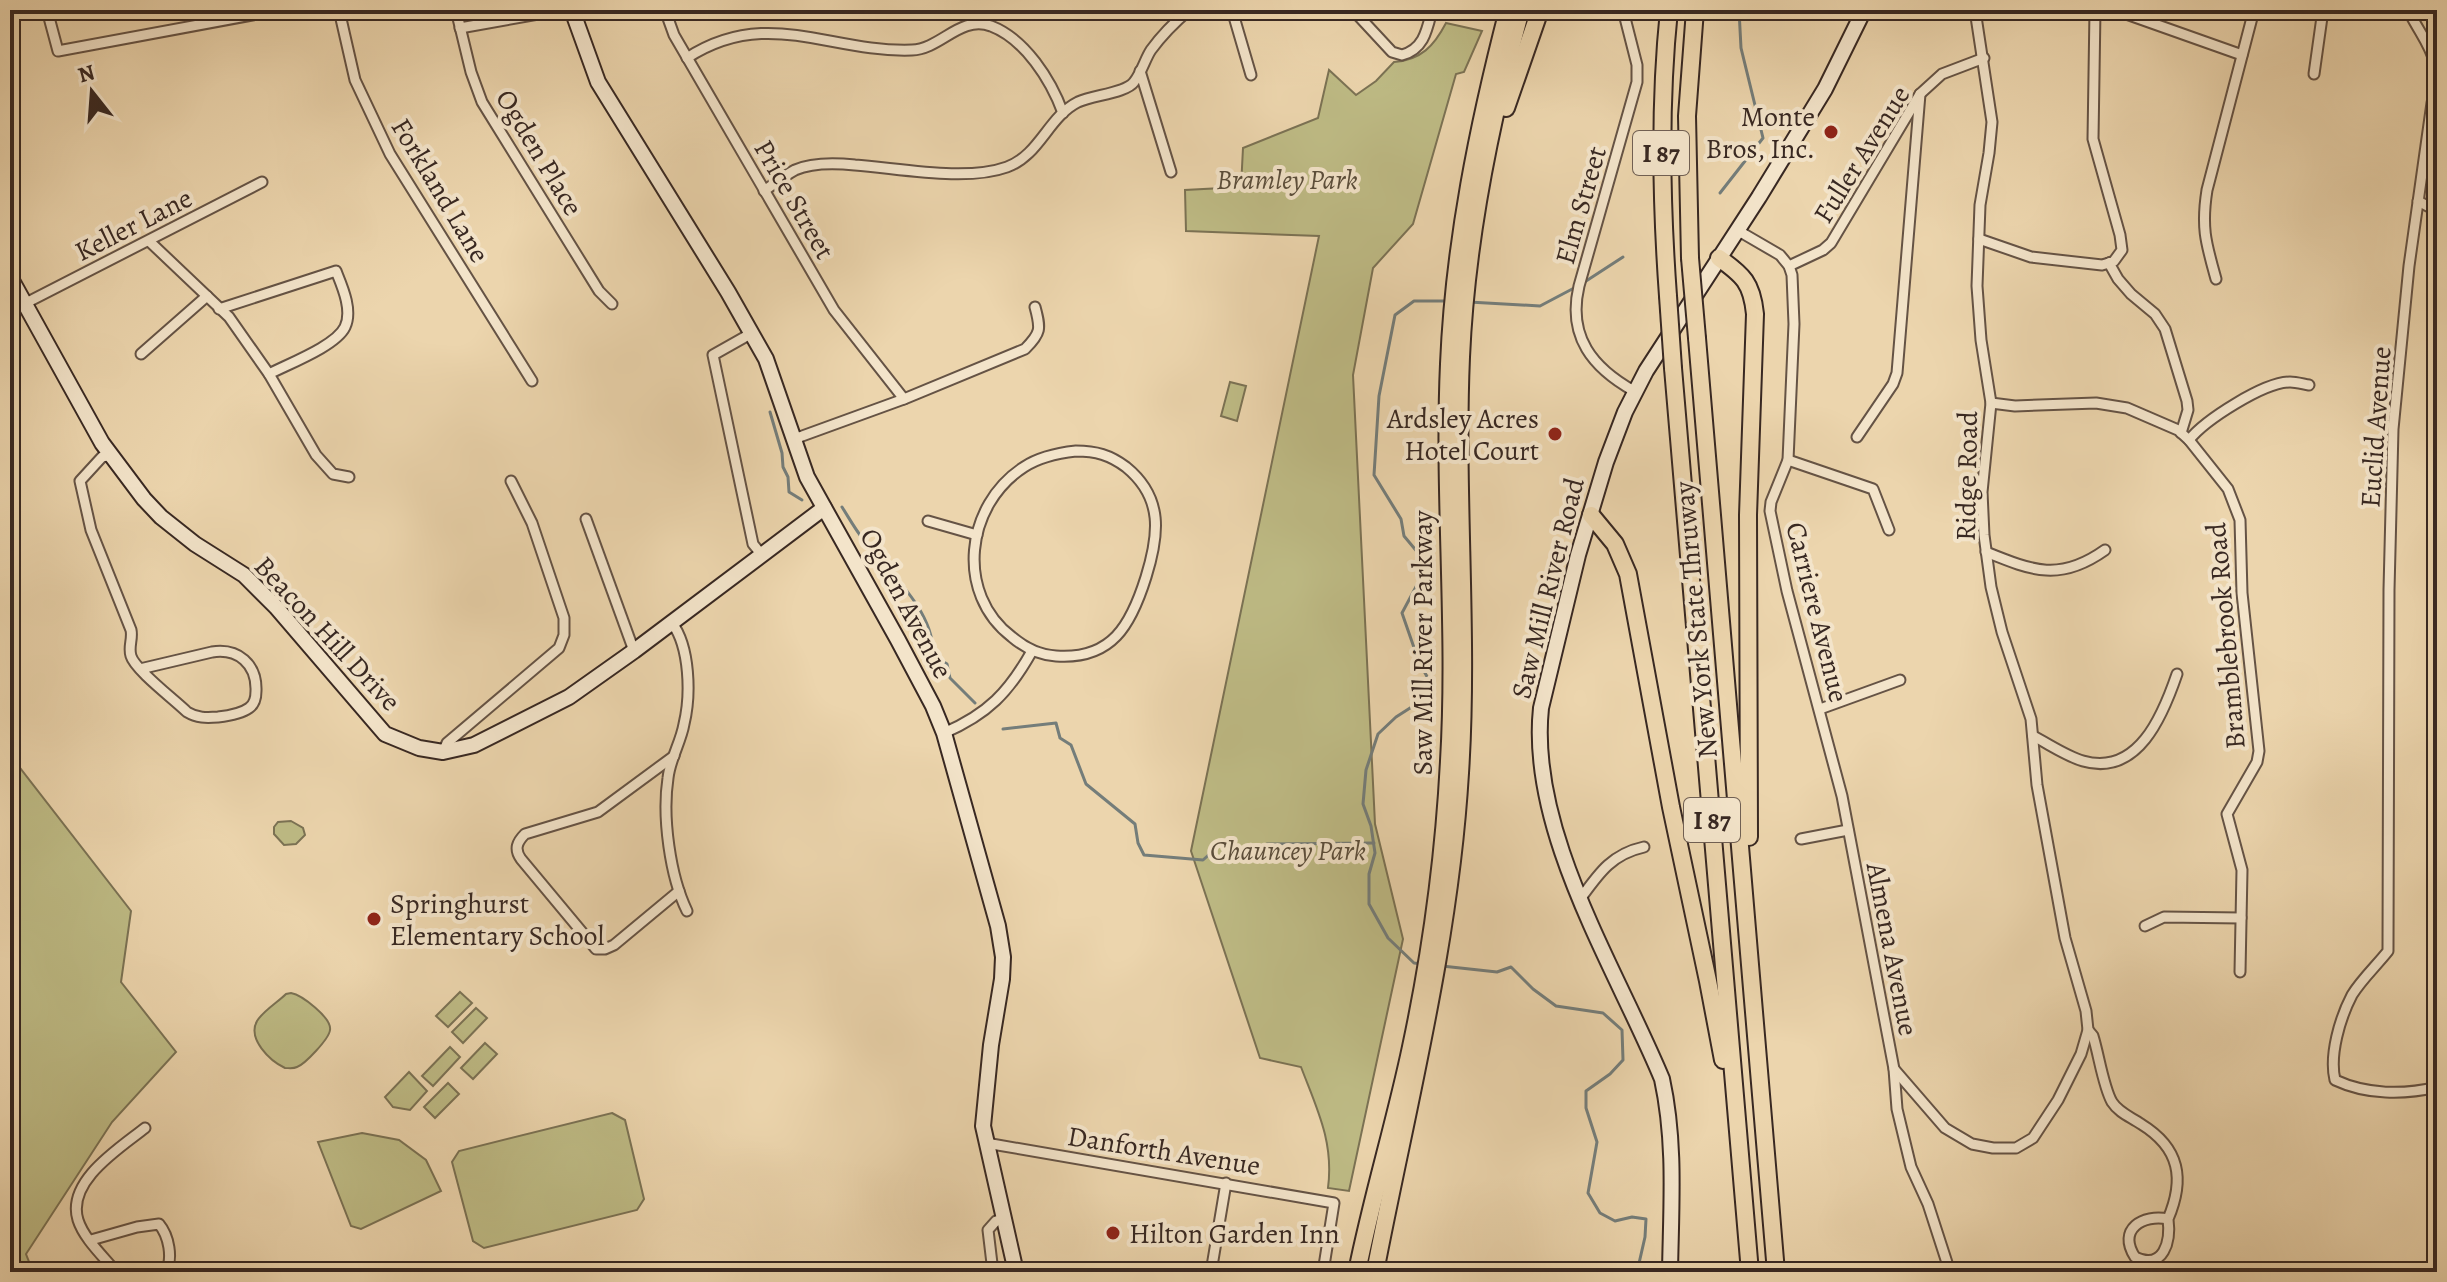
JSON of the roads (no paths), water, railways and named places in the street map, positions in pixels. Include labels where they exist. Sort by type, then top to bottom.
[{"type":"highway","name":"Saw Mill River Parkway","points":[[1375,1272],[1455,835],[1462,737],[1463,664],[1458,316],[1474,157],[1508,10]]},
{"type":"highway","name":"Saw Mill River Parkway","points":[[1461,285],[1493,123],[1521,10]]},
{"type":"highway","points":[[1480,194],[1540,10]]},
{"type":"highway","name":"New York State Thruway","points":[[1669,10],[1661,152],[1668,296],[1750,1272]]},
{"type":"highway","name":"New York State Thruway","points":[[1695,10],[1687,116],[1690,258],[1776,1272]]},
{"type":"highway","points":[[1719,258],[1743,277],[1751,293],[1755,314],[1748,515],[1747,926]]},
{"type":"highway","points":[[1591,515],[1615,544],[1628,574],[1741,1160]]},
{"type":"highway","name":"Saw Mill River Parkway","points":[[1357,1272],[1430,979]]},
{"type":"street","points":[[47,10],[58,51],[279,10]]},
{"type":"street","name":"Forkland Lane","points":[[339,10],[355,80],[390,154],[532,381]]},
{"type":"street","name":"Ogden Place","points":[[456,10],[471,72],[482,102],[599,291],[612,304]]},
{"type":"street","points":[[460,28],[561,10]]},
{"type":"street","name":"Ogden Avenue","points":[[572,10],[598,82],[766,359],[807,477],[892,628],[944,733],[998,926],[1003,957],[983,1126],[1016,1272]]},
{"type":"street","name":"Price Street","points":[[665,10],[674,35],[834,310],[904,399]]},
{"type":"street","points":[[764,191],[796,169],[817,164],[838,163],[932,172],[977,172],[1007,167],[1025,158],[1063,113],[1077,103],[1127,89],[1135,82],[1151,50],[1189,10]]},
{"type":"street","points":[[1232,10],[1251,75]]},
{"type":"street","points":[[1353,10],[1392,52],[1402,55],[1415,50],[1426,36],[1432,10]]},
{"type":"street","name":"Elm Street","points":[[1623,10],[1637,65],[1637,82],[1576,305],[1581,335],[1593,361],[1612,378],[1634,391]]},
{"type":"street","name":"Saw Mill River Road","points":[[1670,1272],[1672,1168],[1668,1108],[1662,1079],[1567,865],[1547,799],[1541,760],[1540,721],[1578,555],[1615,437],[1634,391],[1825,89],[1864,10]]},
{"type":"street","name":"Ridge Road","points":[[1975,10],[1992,122],[1980,205],[1977,286],[1981,340],[1991,403],[1982,492],[1991,587],[2002,632],[2031,719],[2037,785],[2065,938],[2086,1011],[2088,1030],[2093,1036],[2111,1100],[2119,1111],[2166,1143],[2174,1160],[2179,1183],[2168,1219]]},
{"type":"street","points":[[1979,239],[2031,257],[2102,265],[2114,261],[2122,250],[2093,139],[2095,10]]},
{"type":"street","points":[[2115,10],[2242,55]]},
{"type":"street","points":[[2216,279],[2205,239],[2203,217],[2207,190],[2254,10]]},
{"type":"street","points":[[2314,74],[2323,10]]},
{"type":"street","name":"Euclid Avenue","points":[[2408,10],[2432,50],[2437,83],[2418,201],[2393,429],[2389,590],[2388,951],[2353,994],[2342,1022],[2332,1065],[2335,1080],[2372,1092],[2421,1091],[2437,1087]]},
{"type":"street","points":[[687,58],[704,47],[745,34],[781,32],[852,45],[914,50],[939,43],[952,32],[972,24],[986,25],[1012,38],[1033,58],[1063,113]]},
{"type":"street","name":"Fuller Avenue","points":[[1789,266],[1831,243],[1920,94],[1942,74],[1984,58]]},
{"type":"street","points":[[1140,71],[1171,172]]},
{"type":"street","points":[[1857,437],[1893,384],[1897,373],[1920,94]]},
{"type":"street","name":"Keller Lane","points":[[24,304],[262,182]]},
{"type":"street","points":[[2418,201],[2437,211]]},
{"type":"street","points":[[1737,230],[1780,255],[1789,266]]},
{"type":"street","points":[[149,241],[229,317],[269,374],[328,471],[349,477]]},
{"type":"street","points":[[2109,263],[2118,279],[2155,314],[2165,329],[2187,401],[2185,437]]},
{"type":"street","name":"Carriere Avenue","points":[[1789,266],[1794,324],[1788,460],[1770,511],[1787,591],[1827,733]]},
{"type":"street","points":[[219,309],[336,271],[347,311],[345,327],[333,341],[269,374]]},
{"type":"street","name":"Beacon Hill Drive","points":[[10,277],[111,455],[144,499],[195,544],[244,575],[385,734],[419,748],[443,752]]},
{"type":"street","points":[[141,354],[207,296]]},
{"type":"street","points":[[794,439],[904,399],[1025,349],[1038,336],[1035,307]]},
{"type":"street","points":[[752,333],[713,355],[753,544],[761,554]]},
{"type":"street","points":[[2185,437],[2260,390],[2289,382],[2309,385]]},
{"type":"street","points":[[1991,403],[2015,406],[2096,403],[2127,408],[2185,437]]},
{"type":"street","name":"Bramblebrook Road","points":[[2185,437],[2228,489],[2240,520],[2242,593],[2259,751],[2257,762],[2227,814],[2242,870],[2241,918]]},
{"type":"street","points":[[1076,451],[1103,454],[1130,471],[1146,488],[1155,515],[1152,559],[1139,601],[1125,628],[1105,646],[1082,655],[1052,656],[1032,651],[1000,628],[984,607],[975,580],[973,567],[977,535],[986,510],[1006,482],[1026,466],[1076,451]]},
{"type":"street","points":[[111,455],[102,457],[80,481],[91,530],[131,630],[131,657],[140,669],[196,717],[227,716],[248,709],[256,700],[253,669],[246,660],[223,650],[140,669]]},
{"type":"street","points":[[1788,460],[1873,489],[1889,530]]},
{"type":"street","points":[[443,752],[447,743],[559,648],[564,635],[564,618],[547,565],[532,523],[511,481]]},
{"type":"street","points":[[443,752],[474,745],[569,697],[824,508]]},
{"type":"street","points":[[586,519],[634,651]]},
{"type":"street","points":[[928,521],[977,535]]},
{"type":"street","points":[[1986,552],[2027,568],[2057,571],[2088,562],[2105,550]]},
{"type":"street","points":[[672,623],[682,636],[688,674],[685,723],[668,776],[666,811],[674,869],[687,911]]},
{"type":"street","points":[[944,733],[986,711],[1017,677],[1032,651]]},
{"type":"street","points":[[2033,736],[2083,761],[2102,763],[2130,755],[2147,738],[2163,711],[2177,674]]},
{"type":"street","points":[[1820,709],[1900,680]]},
{"type":"street","name":"Almena Avenue","points":[[1827,733],[1894,1069],[1897,1109],[1913,1174],[1928,1204],[1950,1272]]},
{"type":"street","points":[[674,756],[598,812],[525,834],[518,841],[517,849],[521,859],[596,949],[614,945],[679,891]]},
{"type":"street","points":[[1801,839],[1848,830]]},
{"type":"street","points":[[1581,898],[1601,870],[1627,851],[1644,847]]},
{"type":"street","points":[[2145,926],[2164,917],[2241,918],[2240,972]]},
{"type":"street","points":[[1894,1069],[1945,1128],[1972,1144],[2016,1148],[2033,1138],[2058,1100],[2081,1054],[2088,1030]]},
{"type":"street","points":[[116,1272],[78,1219],[78,1199],[94,1168],[145,1128]]},
{"type":"street","name":"Danforth Avenue","points":[[986,1143],[1334,1203],[1323,1272]]},
{"type":"street","points":[[1211,1272],[1226,1183]]},
{"type":"street","points":[[2148,1218],[2168,1219],[2169,1240],[2161,1255],[2152,1261],[2135,1257],[2129,1243],[2134,1226],[2148,1218]]},
{"type":"street","points":[[993,1272],[988,1230],[996,1221],[1003,1219]]},
{"type":"street","points":[[91,1240],[159,1224],[168,1241],[170,1265],[166,1272]]},
{"type":"waterway","points":[[1720,193],[1763,138],[1741,48],[1739,10]]},
{"type":"waterway","points":[[1583,283],[1623,257]]},
{"type":"waterway","points":[[1469,302],[1540,306],[1576,287]]},
{"type":"waterway","points":[[1423,964],[1414,963],[1388,938],[1369,904],[1369,874],[1375,853],[1371,826],[1363,804],[1366,770],[1378,734],[1396,717],[1421,701],[1430,682],[1419,662],[1402,613],[1426,568],[1424,560],[1404,536],[1401,519],[1374,475],[1379,396],[1395,315],[1414,301],[1450,301]]},
{"type":"waterway","points":[[770,412],[788,477],[789,492],[802,500]]},
{"type":"waterway","points":[[842,507],[860,535],[918,607],[932,639],[933,655],[947,664],[950,678],[975,703]]},
{"type":"waterway","points":[[1003,729],[1056,723],[1060,738],[1071,745],[1086,784],[1135,824],[1138,843],[1144,855],[1203,860],[1222,843],[1232,856],[1267,844],[1374,843]]},
{"type":"waterway","points":[[1442,966],[1497,972],[1511,967],[1556,1006],[1603,1013],[1622,1030],[1623,1060],[1586,1091],[1586,1108],[1597,1142],[1588,1193],[1600,1213],[1615,1221],[1632,1217],[1646,1219],[1637,1272]]},
{"type":"place","name":"Monte Bros, Inc.","points":[[1831,132]]},
{"type":"place","name":"Ardsley Acres Hotel Court","points":[[1555,434]]},
{"type":"place","name":"Springhurst Elementary School","points":[[374,919]]},
{"type":"place","name":"Hilton Garden Inn","points":[[1113,1233]]},
{"type":"park label","name":"Bramley Park","points":[[1287,179]]},
{"type":"park label","name":"Chauncey Park","points":[[1288,850]]}]
